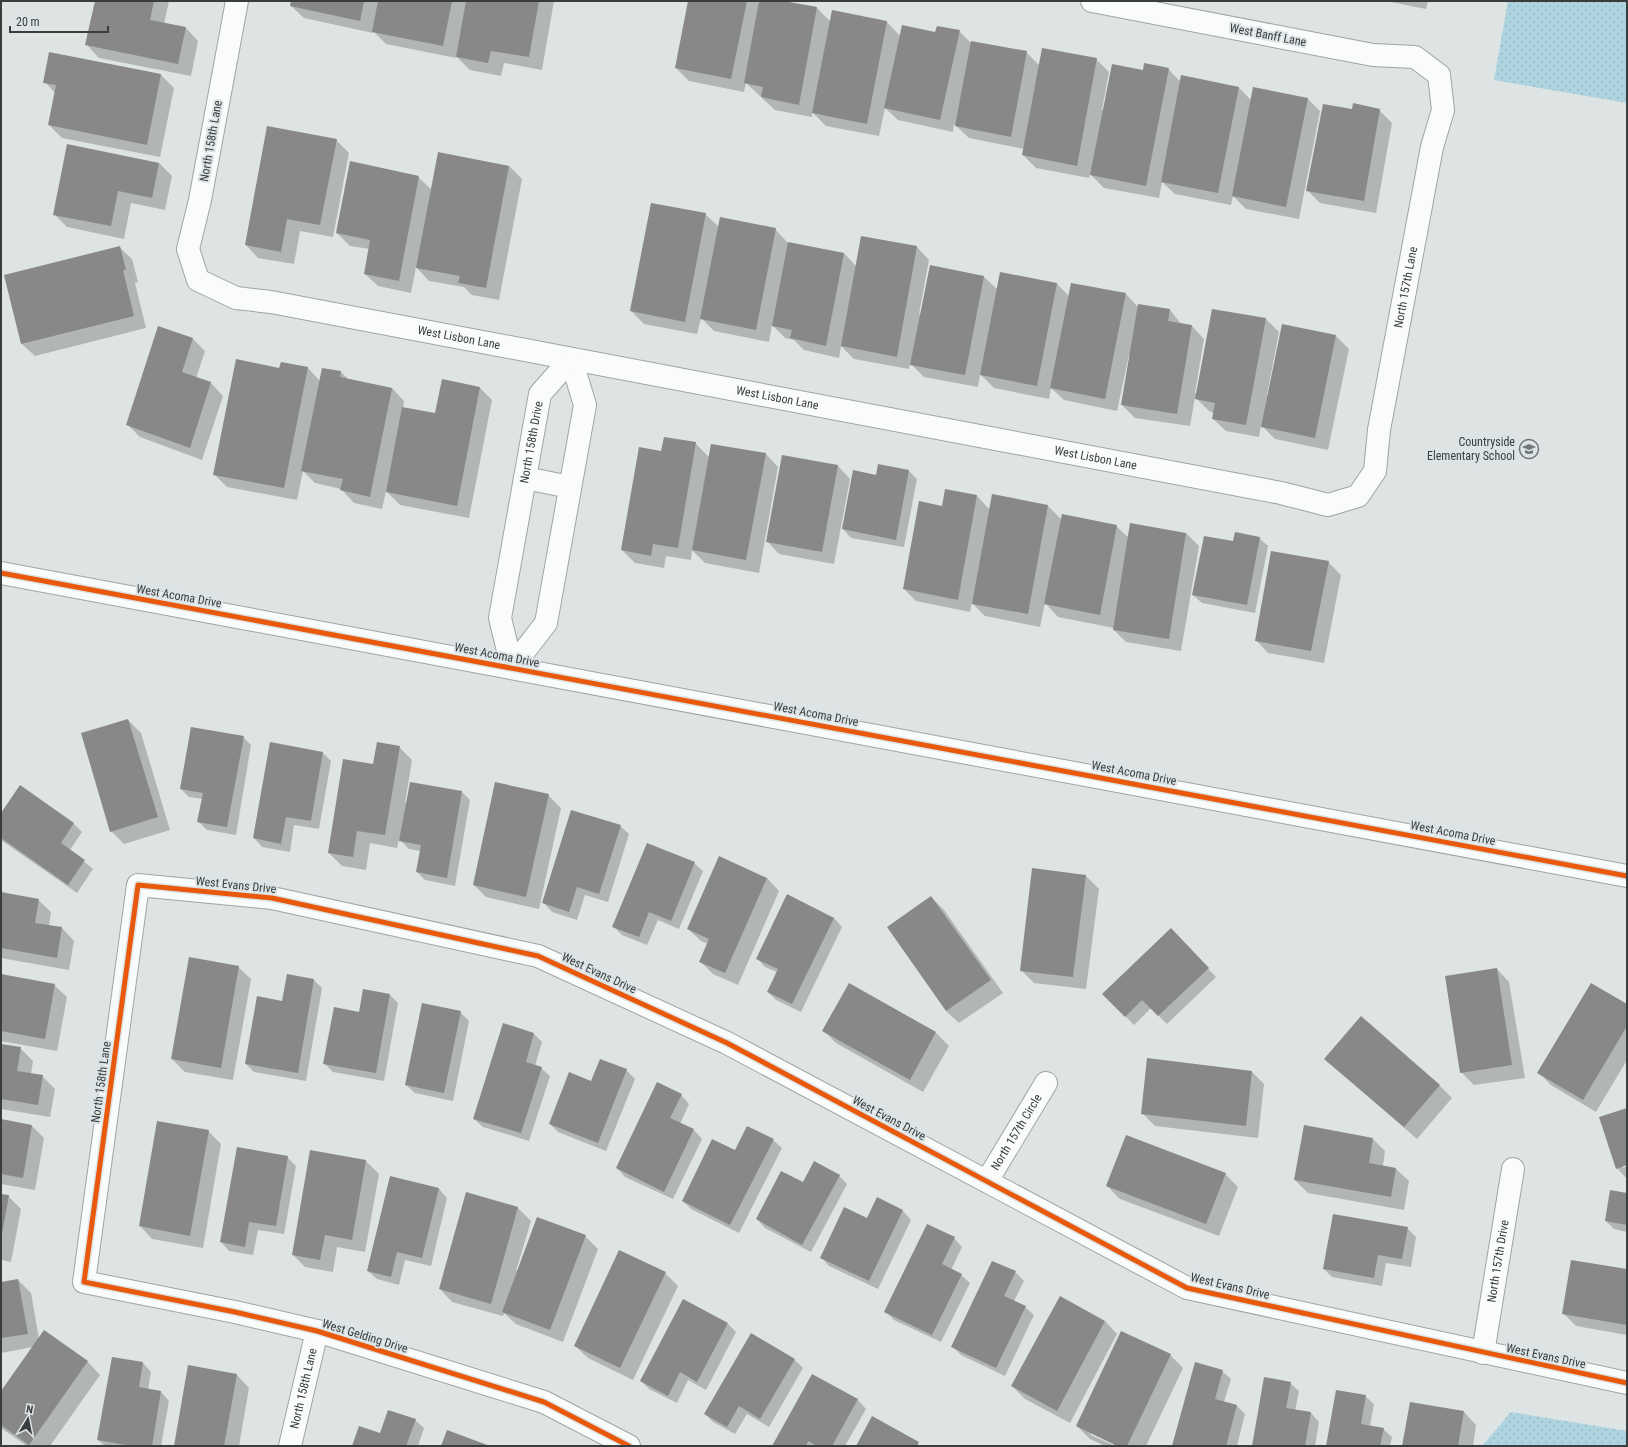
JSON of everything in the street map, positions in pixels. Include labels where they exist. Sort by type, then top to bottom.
[{"type":"street","name":"North 158th Lane","points":[[198,280],[188,250],[200,200],[237,1]]},
{"type":"street","name":"West Banff Lane","points":[[1092,1],[1373,55],[1414,57],[1439,75]]},
{"type":"street","name":"North 157th Lane","points":[[1358,496],[1375,471],[1379,430],[1431,155],[1443,110],[1439,75]]},
{"type":"street","name":"West Lisbon Lane","points":[[198,280],[236,298],[271,302],[1281,493],[1328,505],[1358,496]]},
{"type":"street","name":"North 158th Drive","points":[[512,667],[500,618],[540,394],[570,359]]},
{"type":"street","points":[[512,667],[546,623],[585,405],[570,359]]},
{"type":"street","points":[[525,478],[570,487]]},
{"type":"street","name":"West Acoma Drive","points":[[1,573],[512,667],[1627,876]]},
{"type":"street","name":"North 158th Lane","points":[[84,1282],[138,885]]},
{"type":"street","name":"West Evans Drive","points":[[138,885],[272,898],[538,956],[727,1043],[1187,1288],[1627,1383]]},
{"type":"street","name":"North 157th Circle","points":[[986,1181],[1046,1083]]},
{"type":"street","name":"North 157th Drive","points":[[1483,1353],[1513,1169]]},
{"type":"street","name":"West Gelding Drive","points":[[84,1282],[235,1312],[317,1331],[544,1402],[629,1446]]},
{"type":"street","name":"North 158th Lane","points":[[290,1446],[317,1331]]},
{"type":"shaded area","points":[[1508,1],[1627,1],[1627,103],[1494,80]]},
{"type":"shaded area","points":[[1511,1412],[1627,1431],[1627,1446],[1482,1446]]},
{"type":"building","points":[[95,1],[154,1],[150,20],[186,27],[178,64],[85,45]]},
{"type":"building","points":[[291,1],[364,1],[360,21],[290,6]]},
{"type":"building","points":[[378,1],[452,1],[443,46],[372,32]]},
{"type":"building","points":[[466,1],[539,1],[529,57],[491,51],[488,63],[456,57]]},
{"type":"building","points":[[688,1],[747,1],[731,79],[675,68]]},
{"type":"building","points":[[759,1],[784,1],[817,7],[799,105],[761,97],[763,87],[744,83]]},
{"type":"building","points":[[832,10],[887,21],[867,124],[812,113]]},
{"type":"building","points":[[902,25],[935,32],[937,26],[960,30],[940,120],[884,108]]},
{"type":"building","points":[[971,41],[1027,51],[1011,137],[955,126]]},
{"type":"building","points":[[1042,48],[1097,58],[1077,166],[1022,155]]},
{"type":"building","points":[[49,52],[161,74],[147,145],[48,125],[56,85],[43,83]]},
{"type":"building","points":[[1144,63],[1169,68],[1146,186],[1090,175],[1112,64],[1143,70]]},
{"type":"building","points":[[1181,75],[1239,87],[1218,193],[1161,182]]},
{"type":"building","points":[[1253,87],[1308,98],[1286,207],[1232,196]]},
{"type":"building","points":[[1353,103],[1380,109],[1364,201],[1306,191],[1323,104],[1352,109]]},
{"type":"building","points":[[267,126],[337,139],[320,225],[287,219],[281,252],[245,245]]},
{"type":"building","points":[[67,144],[159,163],[152,198],[118,191],[111,226],[53,215]]},
{"type":"building","points":[[438,152],[509,166],[486,288],[458,283],[460,276],[416,268]]},
{"type":"building","points":[[350,161],[419,176],[399,281],[364,274],[370,240],[336,233]]},
{"type":"building","points":[[651,203],[706,213],[685,322],[630,311]]},
{"type":"building","points":[[720,217],[776,228],[756,330],[700,319]]},
{"type":"building","points":[[861,236],[917,246],[897,357],[841,346]]},
{"type":"building","points":[[788,242],[844,253],[826,346],[790,338],[792,330],[772,326]]},
{"type":"building","points":[[120,246],[126,270],[123,270],[134,316],[21,344],[4,275]]},
{"type":"building","points":[[930,265],[984,276],[965,375],[910,365]]},
{"type":"building","points":[[1000,272],[1057,283],[1037,386],[980,375]]},
{"type":"building","points":[[1071,283],[1126,293],[1105,399],[1050,388]]},
{"type":"building","points":[[1138,304],[1170,309],[1168,321],[1192,325],[1177,414],[1121,405]]},
{"type":"building","points":[[1212,309],[1266,318],[1246,425],[1212,419],[1215,403],[1195,399]]},
{"type":"building","points":[[1282,324],[1336,335],[1315,438],[1261,427]]},
{"type":"building","points":[[158,326],[193,338],[182,372],[211,382],[190,448],[126,425]]},
{"type":"building","points":[[236,359],[279,368],[281,362],[308,367],[284,488],[213,475]]},
{"type":"building","points":[[322,368],[341,371],[340,377],[392,388],[370,497],[340,490],[343,479],[301,471]]},
{"type":"building","points":[[442,379],[480,387],[457,506],[386,492],[402,407],[435,413]]},
{"type":"building","points":[[664,437],[696,442],[678,548],[653,544],[651,556],[621,550],[639,447],[661,451]]},
{"type":"building","points":[[711,444],[766,453],[746,560],[692,550]]},
{"type":"building","points":[[782,455],[838,465],[822,552],[766,542]]},
{"type":"building","points":[[878,464],[909,470],[896,540],[842,529],[853,470],[876,475]]},
{"type":"building","points":[[945,489],[977,495],[958,600],[903,589],[919,501],[942,506]]},
{"type":"building","points":[[992,494],[1048,505],[1028,614],[972,604]]},
{"type":"building","points":[[1062,514],[1117,525],[1100,615],[1044,604]]},
{"type":"building","points":[[1130,523],[1186,533],[1169,639],[1113,630]]},
{"type":"building","points":[[1235,532],[1260,537],[1247,605],[1192,595],[1204,536],[1233,541]]},
{"type":"building","points":[[1271,551],[1329,561],[1311,651],[1255,641]]},
{"type":"building","points":[[128,719],[158,817],[110,832],[81,733]]},
{"type":"building","points":[[191,727],[244,736],[227,827],[197,822],[203,793],[180,789]]},
{"type":"building","points":[[270,742],[323,752],[311,821],[286,817],[281,844],[253,838]]},
{"type":"building","points":[[377,742],[400,746],[385,835],[357,831],[353,857],[328,853],[343,759],[373,764]]},
{"type":"building","points":[[410,782],[462,791],[447,878],[416,872],[421,845],[399,841]]},
{"type":"building","points":[[495,782],[549,794],[526,897],[473,885]]},
{"type":"building","points":[[20,785],[74,823],[61,843],[85,860],[68,885],[1,838],[1,813]]},
{"type":"building","points":[[571,810],[621,825],[599,894],[577,887],[569,912],[542,903]]},
{"type":"building","points":[[647,843],[695,862],[671,921],[649,912],[639,937],[612,927]]},
{"type":"building","points":[[719,856],[767,878],[725,973],[699,962],[709,939],[687,929]]},
{"type":"building","points":[[1032,868],[1086,875],[1073,977],[1020,971]]},
{"type":"building","points":[[1,892],[39,899],[35,923],[62,927],[57,958],[1,948]]},
{"type":"building","points":[[787,894],[834,918],[792,1004],[767,992],[778,969],[756,959]]},
{"type":"building","points":[[931,896],[991,980],[946,1011],[887,927]]},
{"type":"building","points":[[1171,928],[1209,968],[1158,1016],[1142,1000],[1125,1017],[1102,994]]},
{"type":"building","points":[[189,957],[239,966],[221,1068],[171,1059]]},
{"type":"building","points":[[1497,968],[1512,1065],[1460,1073],[1445,976]]},
{"type":"building","points":[[1,974],[55,984],[45,1039],[1,1031]]},
{"type":"building","points":[[287,974],[314,979],[298,1073],[245,1064],[257,996],[282,1001]]},
{"type":"building","points":[[849,983],[936,1032],[910,1080],[822,1031]]},
{"type":"building","points":[[1591,983],[1627,1004],[1627,1026],[1583,1100],[1537,1073]]},
{"type":"building","points":[[363,989],[390,994],[376,1073],[323,1064],[334,1007],[359,1012]]},
{"type":"building","points":[[422,1003],[461,1011],[444,1093],[405,1085]]},
{"type":"building","points":[[1361,1016],[1440,1085],[1404,1127],[1324,1059]]},
{"type":"building","points":[[503,1023],[534,1033],[526,1062],[542,1067],[521,1133],[473,1119]]},
{"type":"building","points":[[1,1044],[21,1047],[17,1071],[43,1075],[38,1105],[1,1099]]},
{"type":"building","points":[[1147,1058],[1252,1071],[1246,1126],[1141,1114]]},
{"type":"building","points":[[600,1059],[627,1069],[598,1143],[549,1124],[569,1072],[591,1081]]},
{"type":"building","points":[[657,1082],[682,1094],[670,1118],[694,1129],[664,1192],[616,1168]]},
{"type":"building","points":[[1627,1108],[1627,1165],[1616,1169],[1599,1117]]},
{"type":"building","points":[[1,1119],[32,1125],[23,1178],[1,1174]]},
{"type":"building","points":[[157,1121],[209,1130],[190,1236],[139,1226]]},
{"type":"building","points":[[1304,1125],[1373,1138],[1369,1163],[1396,1168],[1391,1197],[1294,1180]]},
{"type":"building","points":[[747,1126],[774,1139],[730,1225],[682,1201],[712,1139],[735,1150]]},
{"type":"building","points":[[1126,1135],[1226,1173],[1206,1224],[1106,1186]]},
{"type":"building","points":[[237,1147],[288,1156],[276,1226],[249,1222],[245,1247],[220,1242]]},
{"type":"building","points":[[310,1150],[366,1160],[352,1240],[325,1235],[320,1260],[292,1255]]},
{"type":"building","points":[[814,1161],[840,1175],[802,1245],[756,1219],[781,1171],[803,1182]]},
{"type":"building","points":[[390,1176],[439,1188],[422,1258],[397,1252],[391,1277],[367,1271]]},
{"type":"building","points":[[1610,1190],[1627,1193],[1627,1225],[1605,1221]]},
{"type":"building","points":[[466,1192],[518,1207],[491,1304],[439,1289]]},
{"type":"building","points":[[1,1194],[9,1195],[2,1234],[1,1234]]},
{"type":"building","points":[[877,1197],[903,1210],[869,1281],[820,1258],[844,1207],[867,1218]]},
{"type":"building","points":[[1333,1214],[1408,1227],[1402,1259],[1378,1255],[1374,1278],[1323,1269]]},
{"type":"building","points":[[537,1217],[586,1235],[550,1330],[502,1312]]},
{"type":"building","points":[[927,1224],[955,1237],[942,1264],[962,1274],[932,1335],[884,1312]]},
{"type":"building","points":[[619,1250],[666,1272],[620,1368],[574,1346]]},
{"type":"building","points":[[1571,1260],[1627,1269],[1627,1325],[1562,1314]]},
{"type":"building","points":[[992,1261],[1016,1271],[1004,1296],[1026,1306],[996,1368],[951,1347]]},
{"type":"building","points":[[18,1279],[28,1334],[1,1338],[1,1282]]},
{"type":"building","points":[[1060,1296],[1105,1321],[1057,1411],[1011,1386]]},
{"type":"building","points":[[683,1299],[728,1323],[697,1382],[680,1372],[668,1396],[640,1381]]},
{"type":"building","points":[[44,1330],[88,1361],[29,1445],[1,1425],[1,1391]]},
{"type":"building","points":[[1121,1331],[1171,1354],[1127,1446],[1117,1446],[1076,1426]]},
{"type":"building","points":[[751,1333],[795,1359],[760,1419],[739,1406],[727,1427],[704,1414]]},
{"type":"building","points":[[112,1357],[143,1362],[139,1387],[161,1391],[152,1446],[132,1446],[97,1440]]},
{"type":"building","points":[[1195,1362],[1223,1370],[1215,1399],[1237,1405],[1226,1446],[1172,1446]]},
{"type":"building","points":[[188,1365],[237,1374],[224,1446],[174,1446]]},
{"type":"building","points":[[812,1374],[858,1399],[832,1446],[817,1446],[808,1441],[806,1446],[772,1446]]},
{"type":"building","points":[[1264,1377],[1291,1382],[1286,1408],[1311,1412],[1305,1446],[1252,1446]]},
{"type":"building","points":[[1336,1390],[1366,1395],[1361,1424],[1384,1428],[1380,1446],[1326,1446]]},
{"type":"building","points":[[1410,1402],[1464,1411],[1458,1446],[1402,1446]]},
{"type":"building","points":[[388,1410],[416,1419],[406,1446],[352,1446],[359,1426],[380,1433]]},
{"type":"building","points":[[872,1416],[919,1442],[917,1446],[856,1446]]},
{"type":"building","points":[[447,1430],[490,1446],[441,1446]]},
{"type":"cycle path","points":[[1,573],[1627,876]]},
{"type":"cycle path","points":[[629,1446],[544,1402],[317,1331],[235,1312],[84,1282],[138,885],[272,898],[538,956],[727,1043],[1187,1288],[1627,1383]]},
{"type":"place","name":"Countryside Elementary School","points":[[1529,449]]}]
